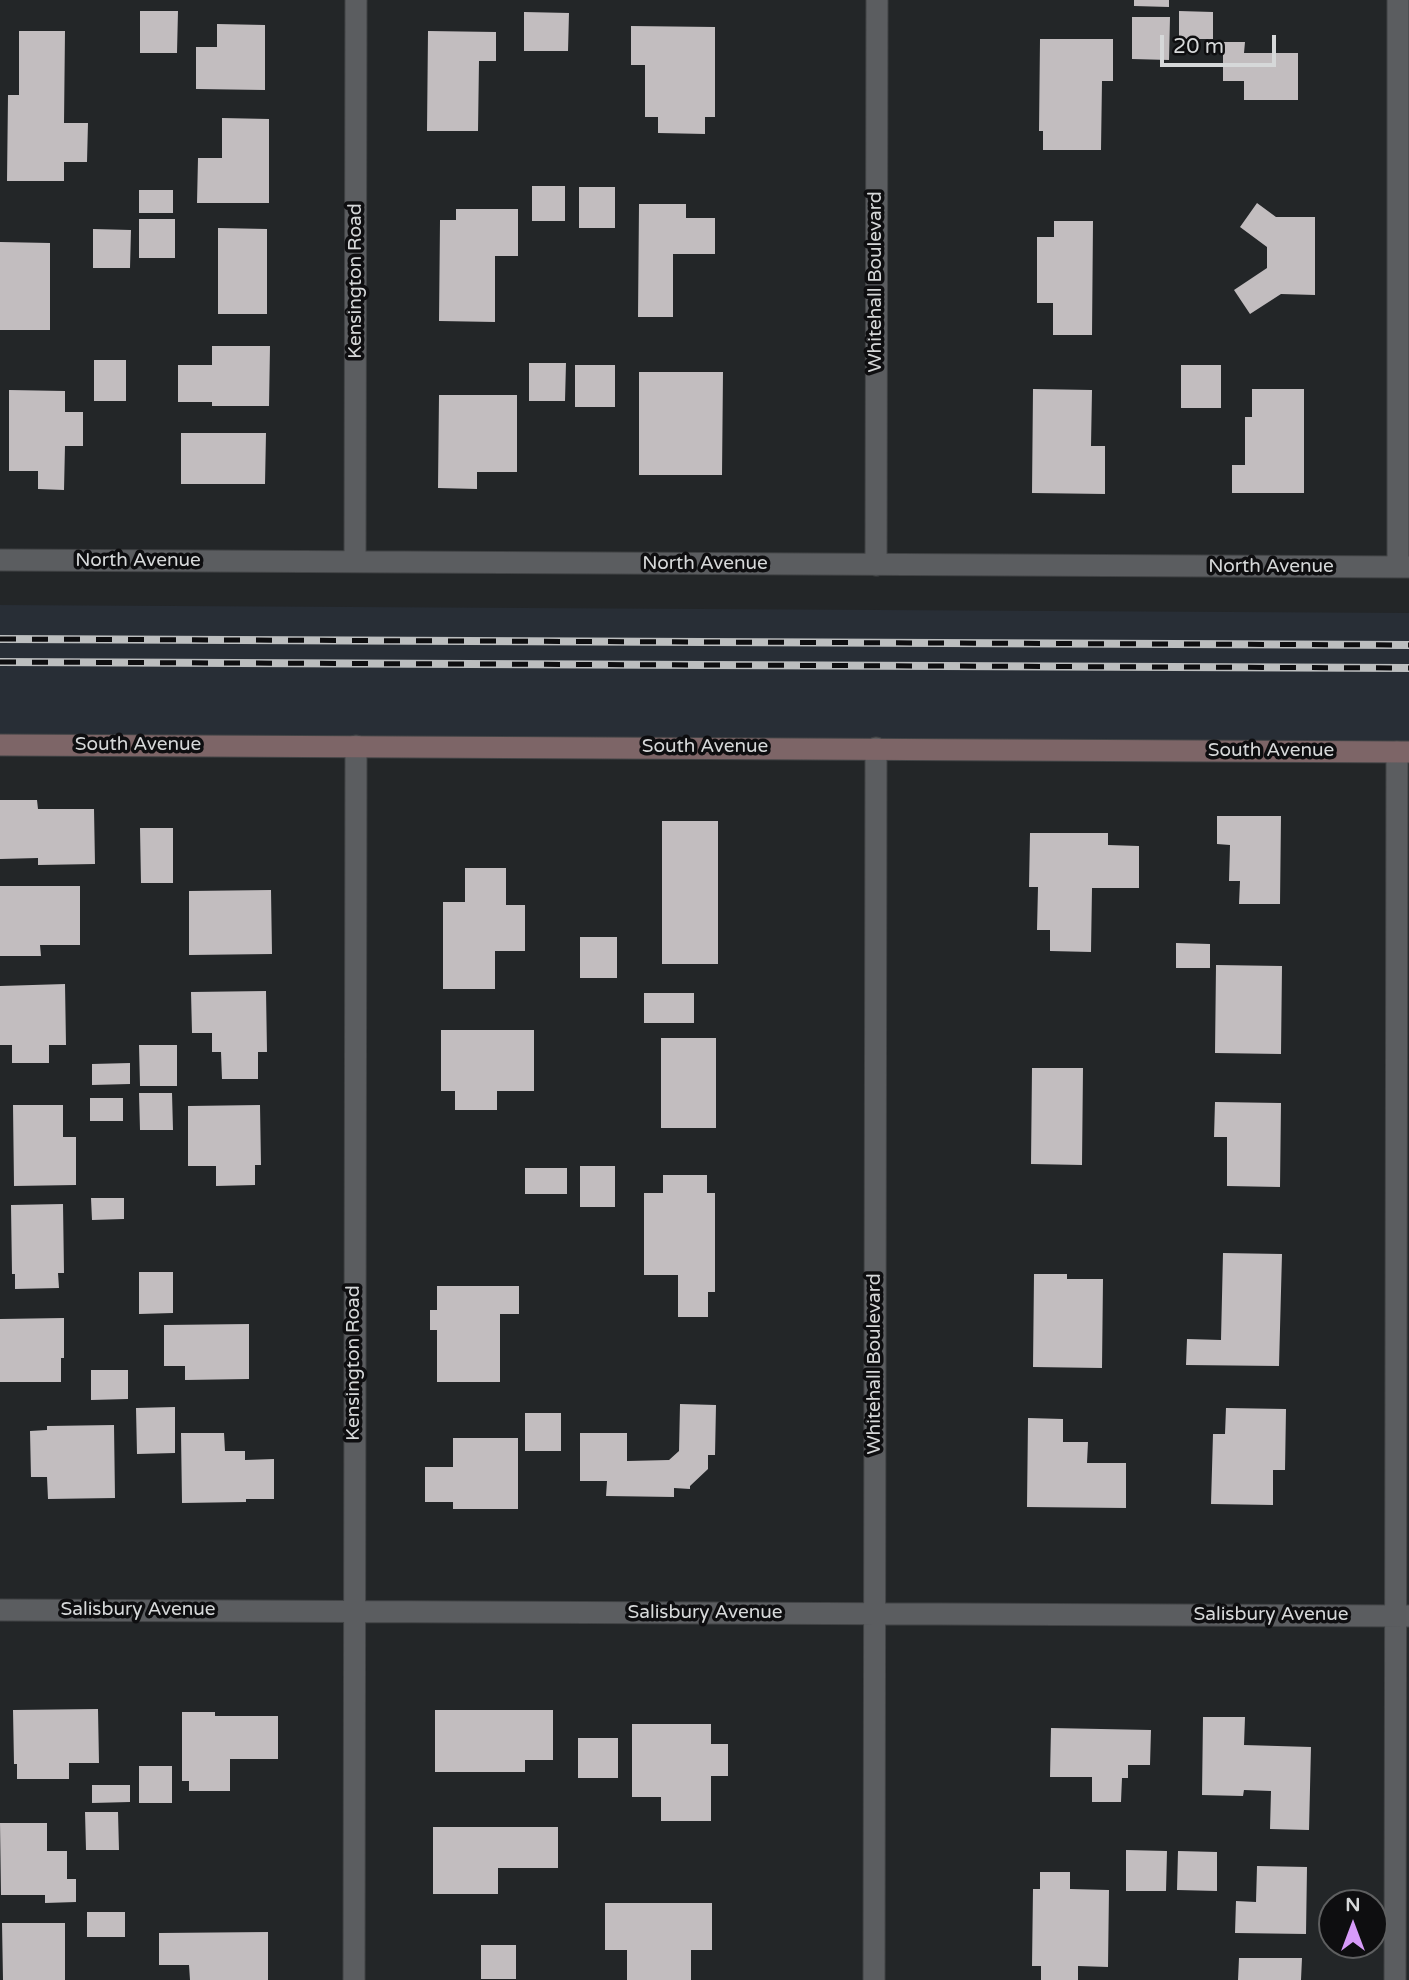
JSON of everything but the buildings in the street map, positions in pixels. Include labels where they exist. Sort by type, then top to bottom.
[{"type":"street","name":"Kensington Road","points":[[355,562],[356,0]]},
{"type":"street","name":"Whitehall Boulevard","points":[[876,565],[877,0]]},
{"type":"street","points":[[1398,0],[1403,567]]},
{"type":"street","name":"North Avenue","points":[[0,561],[1403,567]]},
{"type":"street","name":"South Avenue","points":[[0,745],[1403,752]]},
{"type":"street","name":"Kensington Road","points":[[354,1980],[356,746]]},
{"type":"street","name":"Whitehall Boulevard","points":[[874,1980],[876,748]]},
{"type":"street","points":[[1395,1980],[1402,1616],[1403,752]]},
{"type":"street","name":"Salisbury Avenue","points":[[0,1609],[1402,1616]]},
{"type":"shaded area","points":[[0,605],[1409,613],[1409,753],[0,751]]},
{"type":"railway","points":[[0,639],[1409,645]]},
{"type":"railway","points":[[0,662],[1409,668]]}]
